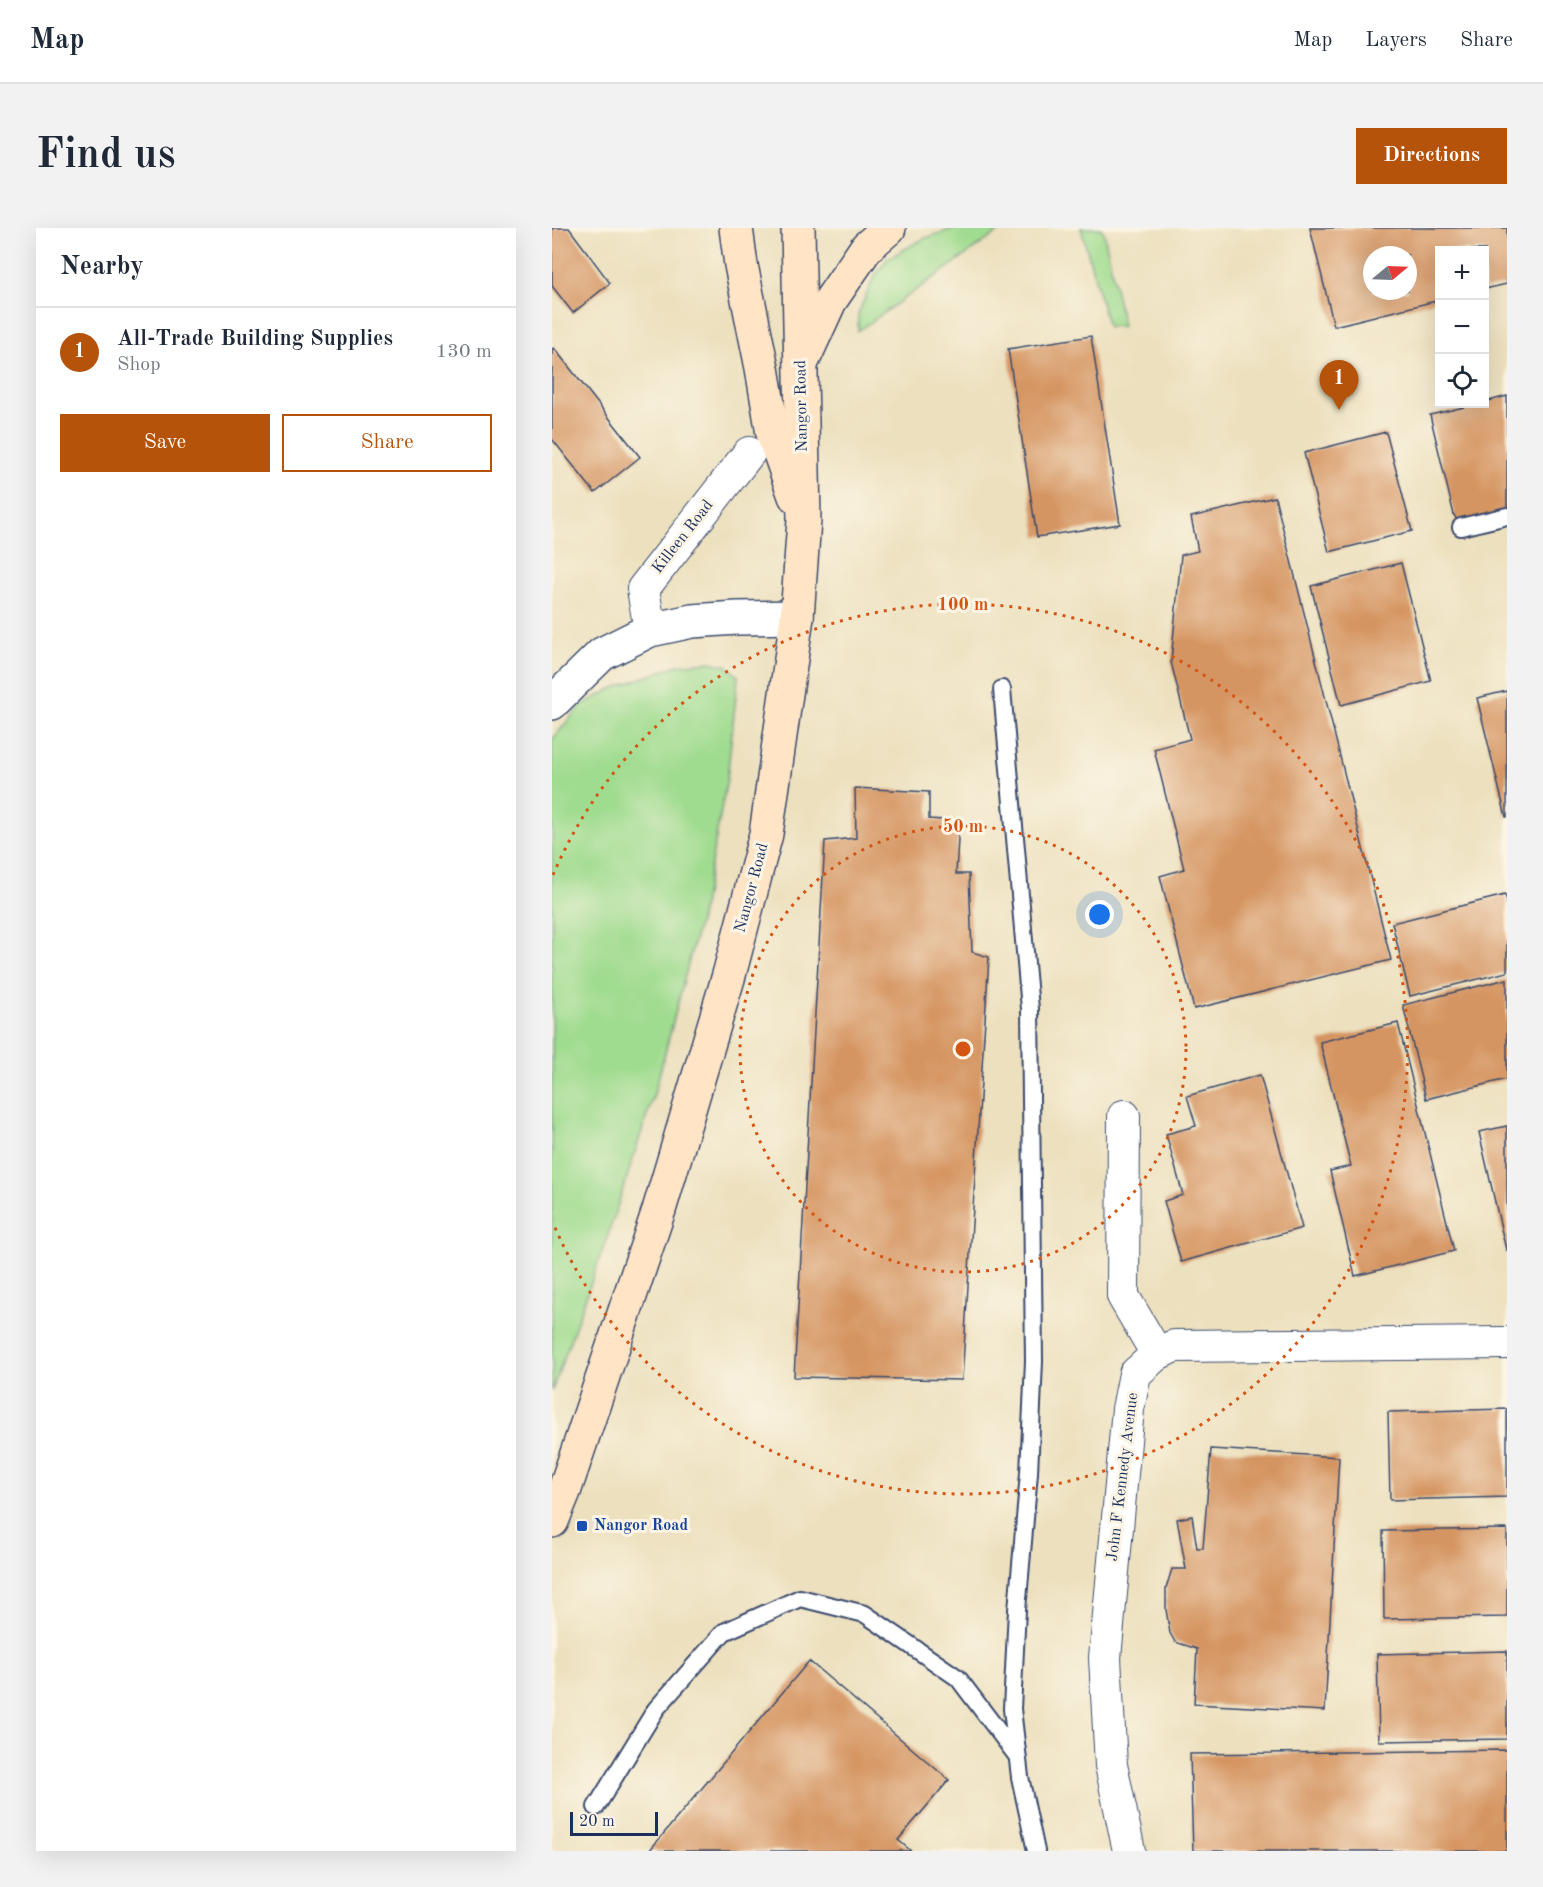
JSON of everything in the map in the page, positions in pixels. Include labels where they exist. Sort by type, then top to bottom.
[{"type":"main road","points":[[736,228],[773,434],[804,520]]},
{"type":"main road","name":"Nangor Road","points":[[552,1521],[565,1489],[659,1210],[729,975],[766,834],[796,617],[804,520],[798,228]]},
{"type":"main road","points":[[801,366],[830,301],[867,247],[889,228]]},
{"type":"street","name":"Killeen Road","points":[[650,630],[643,589],[748,453]]},
{"type":"street","points":[[552,703],[602,654],[650,630],[692,621],[796,617]]},
{"type":"street","points":[[1124,1116],[1123,1296],[1157,1354]]},
{"type":"street","name":"John F Kennedy Avenue","points":[[1129,1851],[1111,1765],[1105,1658],[1128,1410],[1136,1374],[1157,1354],[1174,1346],[1507,1343]]},
{"type":"lane","points":[[1461,527],[1507,516]]},
{"type":"lane","points":[[1002,689],[1030,1010],[1034,1361],[1029,1473],[1017,1610],[1012,1709],[1018,1757],[1036,1851]]},
{"type":"lane","points":[[596,1807],[656,1709],[724,1632],[800,1598],[865,1614],[958,1678],[1018,1757]]},
{"type":"green space","points":[[955,228],[1004,228],[858,331],[858,314],[873,279],[887,259],[923,239]]},
{"type":"green space","points":[[1081,228],[1101,228],[1104,233],[1123,326],[1108,327]]},
{"type":"green space","points":[[709,662],[726,665],[738,676],[727,779],[702,911],[655,1091],[607,1238],[552,1391],[552,740],[581,705],[612,689],[678,665]]},
{"type":"building","points":[[552,228],[569,228],[610,283],[573,313],[552,286]]},
{"type":"building","points":[[1310,228],[1507,228],[1507,284],[1489,288],[1489,246],[1435,246],[1435,301],[1334,326]]},
{"type":"building","points":[[1091,336],[1120,524],[1037,537],[1008,349]]},
{"type":"building","points":[[554,348],[640,457],[595,493],[552,439],[552,349]]},
{"type":"building","points":[[1507,396],[1507,516],[1461,527],[1454,515],[1430,415],[1460,408],[1489,408],[1489,401]]},
{"type":"building","points":[[1386,432],[1412,531],[1329,552],[1304,453]]},
{"type":"building","points":[[1275,497],[1391,960],[1194,1009],[1160,876],[1184,869],[1154,749],[1190,739],[1171,662],[1181,555],[1198,551],[1191,517]]},
{"type":"building","points":[[1401,563],[1431,681],[1341,705],[1311,586]]},
{"type":"building","points":[[1507,691],[1507,817],[1506,817],[1477,698]]},
{"type":"building","points":[[855,788],[929,792],[929,819],[959,821],[956,874],[969,874],[972,952],[989,957],[962,1380],[794,1377],[825,841],[856,838]]},
{"type":"building","points":[[1505,895],[1507,901],[1507,972],[1410,996],[1392,923]]},
{"type":"building","points":[[1507,979],[1507,1079],[1426,1099],[1403,1005]]},
{"type":"building","points":[[1398,1023],[1454,1251],[1355,1276],[1330,1171],[1351,1166],[1320,1042]]},
{"type":"building","points":[[1260,1075],[1302,1228],[1181,1262],[1164,1201],[1183,1195],[1166,1134],[1196,1126],[1187,1096]]},
{"type":"building","points":[[1507,1126],[1507,1250],[1506,1250],[1479,1132]]},
{"type":"building","points":[[1507,1409],[1507,1497],[1390,1500],[1388,1412]]},
{"type":"building","points":[[1211,1449],[1339,1457],[1325,1711],[1194,1704],[1197,1649],[1175,1642],[1170,1633],[1166,1610],[1166,1588],[1172,1569],[1186,1569],[1177,1519],[1192,1516],[1197,1548],[1203,1548]]},
{"type":"building","points":[[1507,1529],[1507,1617],[1384,1619],[1383,1531]]},
{"type":"building","points":[[1507,1651],[1507,1739],[1379,1741],[1377,1654]]},
{"type":"building","points":[[809,1661],[949,1780],[898,1840],[911,1851],[649,1851]]},
{"type":"building","points":[[1507,1750],[1507,1851],[1193,1851],[1190,1754]]},
{"type":"place","name":"All-Trade Building Supplies","points":[[1339,410]]},
{"type":"place","name":"Nangor Road","points":[[582,1526]]}]
